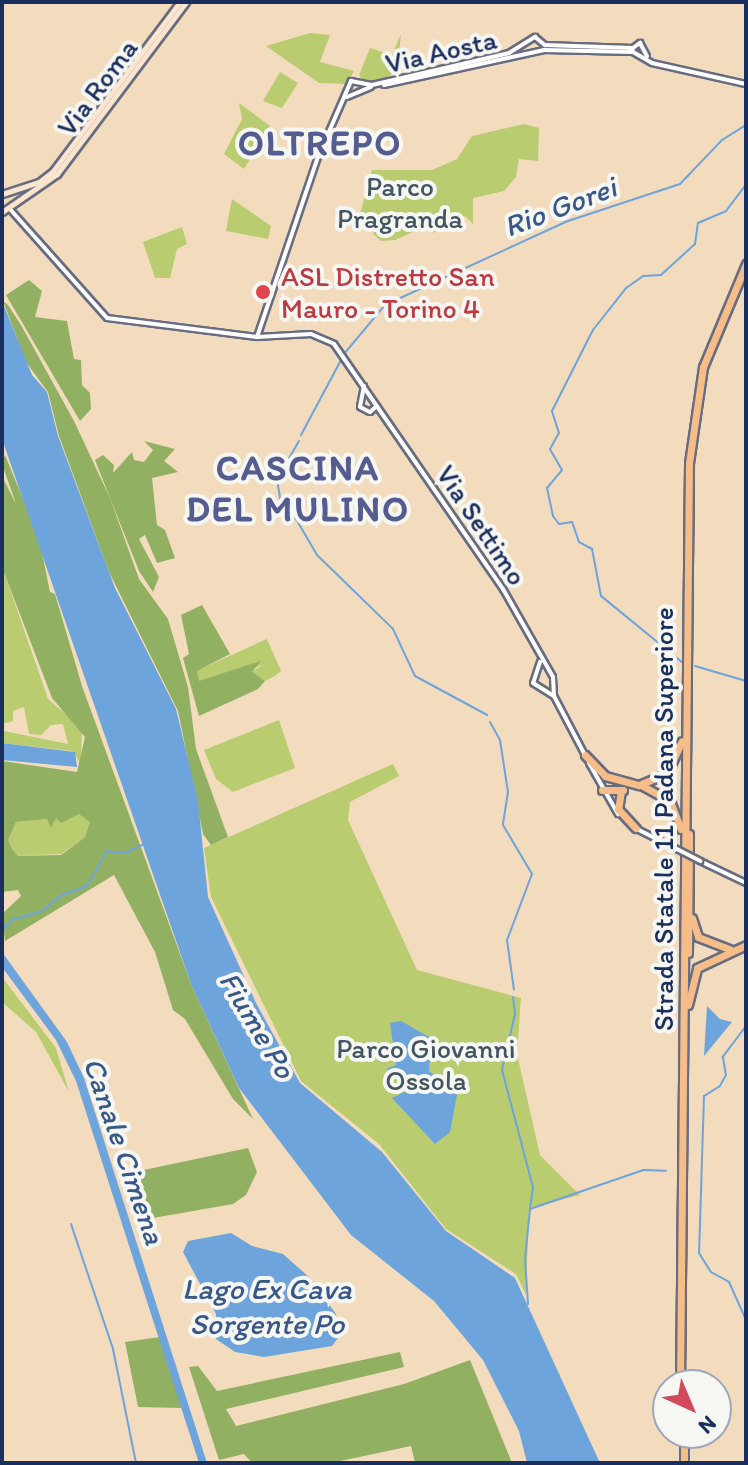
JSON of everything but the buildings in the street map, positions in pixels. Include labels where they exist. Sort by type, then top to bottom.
[{"type":"highway","name":"Strada Statale 11 Padana Superiore","points":[[682,1369],[685,723],[692,428],[711,340],[746,264]]},
{"type":"highway","name":"Strada Statale 11 Padana Superiore","points":[[683,1273],[696,429],[716,339],[746,273]]},
{"type":"highway","points":[[602,790],[621,791],[659,779],[674,764],[685,723]]},
{"type":"highway","points":[[585,755],[605,776],[637,785],[670,801],[684,844]]},
{"type":"highway","points":[[621,791],[618,809],[636,828]]},
{"type":"highway","points":[[689,888],[698,937],[711,946],[732,950]]},
{"type":"highway","points":[[688,1005],[697,968],[746,945]]},
{"type":"main road","name":"Via Roma","points":[[5,204],[34,187],[53,171],[183,2]]},
{"type":"street","points":[[531,51],[528,44],[537,37],[544,47],[633,50],[746,84]]},
{"type":"street","name":"Via Aosta","points":[[356,89],[514,52],[528,44]]},
{"type":"street","points":[[633,50],[642,44],[645,56]]},
{"type":"street","name":"Via Aosta","points":[[356,89],[544,47]]},
{"type":"street","points":[[257,337],[318,157],[343,103],[356,89]]},
{"type":"street","points":[[5,204],[102,315],[149,326],[257,337],[319,335],[340,351],[364,383],[375,408]]},
{"type":"street","points":[[368,394],[360,407],[375,408]]},
{"type":"street","name":"Via Settimo","points":[[375,408],[386,416],[500,584],[614,810],[636,828],[746,883]]},
{"type":"street","points":[[540,660],[533,683],[554,696]]},
{"type":"street","points":[[539,671],[546,671]]},
{"type":"street","points":[[545,691],[552,685]]},
{"type":"green space","points":[[310,33],[330,35],[320,62],[354,71],[347,84],[319,83],[266,46]]},
{"type":"green space","points":[[401,34],[397,71],[383,80],[364,82],[359,75],[370,48],[392,55]]},
{"type":"green space","points":[[280,72],[298,83],[282,108],[263,101]]},
{"type":"green space","points":[[239,103],[270,126],[244,169],[224,154],[242,119]]},
{"type":"green space","name":"Parco Pragranda","points":[[524,124],[539,128],[538,161],[519,159],[516,177],[504,191],[473,198],[473,224],[465,216],[433,233],[431,224],[395,240],[381,241],[373,234],[376,225],[358,221],[372,170],[432,170],[457,159],[472,136]]},
{"type":"green space","points":[[232,199],[271,226],[268,239],[226,231]]},
{"type":"green space","points":[[182,227],[187,244],[177,249],[170,278],[155,278],[143,242]]},
{"type":"green space","points":[[29,280],[42,291],[35,317],[67,321],[74,359],[81,360],[82,385],[90,393],[91,409],[80,421],[6,295]]},
{"type":"green space","points":[[3,301],[21,325],[74,421],[110,498],[139,579],[168,619],[188,687],[196,749],[228,837],[211,845],[203,834],[178,711],[109,572],[59,436],[48,392],[26,362]]},
{"type":"green space","points":[[144,441],[175,449],[164,461],[178,472],[152,478],[157,525],[165,530],[175,558],[157,563],[145,535],[139,539],[159,577],[153,592],[139,571],[95,460],[103,455],[114,465],[113,473],[132,452],[134,460],[144,462],[153,450]]},
{"type":"green space","points":[[5,455],[39,538],[50,592],[55,594],[82,686],[191,984],[253,1119],[233,1099],[185,1019],[173,1010],[155,952],[114,875],[5,941],[2,914],[21,896],[18,890],[2,892],[2,761],[77,772],[85,737],[52,698],[2,567],[2,476],[16,504],[2,464]],"holes":[[[79,814],[90,822],[85,837],[61,855],[18,856],[8,840],[16,822],[47,819],[51,828],[56,818],[61,823]]]},
{"type":"green space","points":[[2,566],[48,699],[82,728],[81,765],[73,751],[2,743],[4,731],[68,744],[63,724],[51,725],[41,735],[29,734],[24,707],[13,711],[13,721],[2,724]]},
{"type":"green space","points":[[202,605],[230,654],[197,671],[199,681],[261,661],[252,672],[265,681],[258,689],[199,716],[183,658],[189,654],[181,615]]},
{"type":"green space","points":[[267,639],[281,671],[275,676],[265,681],[251,672],[263,665],[199,682],[196,671]]},
{"type":"green space","points":[[279,720],[295,768],[233,792],[216,779],[204,750]]},
{"type":"green space","name":"Parco Giovanni Ossola","points":[[393,764],[399,776],[350,802],[348,820],[417,970],[521,998],[517,1054],[540,1155],[580,1195],[529,1208],[526,1295],[516,1274],[446,1229],[379,1144],[301,1081],[211,897],[204,848]]},
{"type":"green space","points":[[79,814],[91,822],[85,837],[61,854],[18,856],[8,840],[16,822],[47,819],[53,825],[55,818]]},
{"type":"green space","points":[[2,977],[56,1048],[69,1092],[36,1032],[2,1002]]},
{"type":"green space","points":[[248,1148],[257,1172],[246,1195],[233,1204],[142,1220],[125,1174]]},
{"type":"green space","points":[[160,1337],[183,1408],[138,1407],[125,1342]]},
{"type":"green space","points":[[400,1352],[404,1367],[226,1409],[236,1426],[404,1384],[470,1360],[512,1463],[415,1463],[411,1446],[331,1463],[252,1463],[244,1454],[219,1460],[189,1367],[198,1366],[217,1391]]},
{"type":"water","name":"Fiume Po","points":[[2,301],[32,375],[47,392],[58,436],[115,588],[176,709],[198,801],[208,897],[256,1003],[300,1083],[382,1152],[446,1231],[515,1278],[600,1463],[527,1463],[519,1431],[483,1360],[434,1301],[351,1235],[239,1088],[191,984],[2,439]]},
{"type":"water","points":[[2,743],[75,752],[77,767],[2,760]]},
{"type":"water","points":[[2,952],[67,1042],[84,1078],[207,1463],[199,1463],[76,1081],[56,1040],[2,967]]},
{"type":"water","points":[[707,1006],[720,1019],[732,1022],[704,1056]]},
{"type":"water","points":[[401,1021],[431,1038],[429,1071],[457,1095],[450,1132],[435,1144],[392,1098],[407,1091],[407,1084],[386,1069],[396,1065],[390,1023]]},
{"type":"water","name":"Lago Ex Cava Sorgente Po","points":[[231,1233],[252,1246],[283,1254],[310,1278],[336,1314],[338,1338],[332,1346],[264,1357],[235,1352],[216,1339],[216,1314],[183,1252],[188,1241]]},
{"type":"waterway","name":"Rio Gorei","points":[[344,354],[385,305],[568,221],[680,184],[722,140],[746,125]]},
{"type":"waterway","points":[[683,663],[601,596],[592,549],[579,542],[572,522],[559,524],[553,516],[547,488],[562,470],[550,449],[559,433],[552,411],[593,330],[626,288],[643,276],[661,275],[695,244],[698,223],[726,211],[746,184]]},
{"type":"waterway","name":"Rio Gorei","points":[[301,435],[341,360]]},
{"type":"waterway","points":[[299,441],[277,479],[282,512],[296,519],[317,555],[393,629],[415,676],[487,715]]},
{"type":"waterway","points":[[695,666],[746,681]]},
{"type":"waterway","points":[[490,722],[500,740],[508,792],[503,825],[532,874],[507,940],[514,990]]},
{"type":"waterway","points":[[2,930],[12,920],[42,911],[62,895],[87,886],[107,851],[125,853],[144,844]]},
{"type":"waterway","points":[[513,997],[515,1014],[502,1070],[533,1187],[530,1209]]},
{"type":"waterway","points":[[746,1026],[723,1057],[726,1075],[720,1086],[704,1096],[699,1253],[711,1272],[729,1282],[746,1320]]},
{"type":"waterway","points":[[528,1304],[525,1259],[530,1209],[643,1170],[666,1171]]},
{"type":"waterway","points":[[71,1224],[113,1349],[136,1463]]},
{"type":"place","name":"ASL Distretto San Mauro - Torino 4","points":[[263,292]]},
{"type":"district","name":"OLTREPO","points":[[320,143]]},
{"type":"district","name":"CASCINA DEL MULINO","points":[[298,488]]},
{"type":"water label","name":"Canale Cimena","points":[[124,1151]]}]
